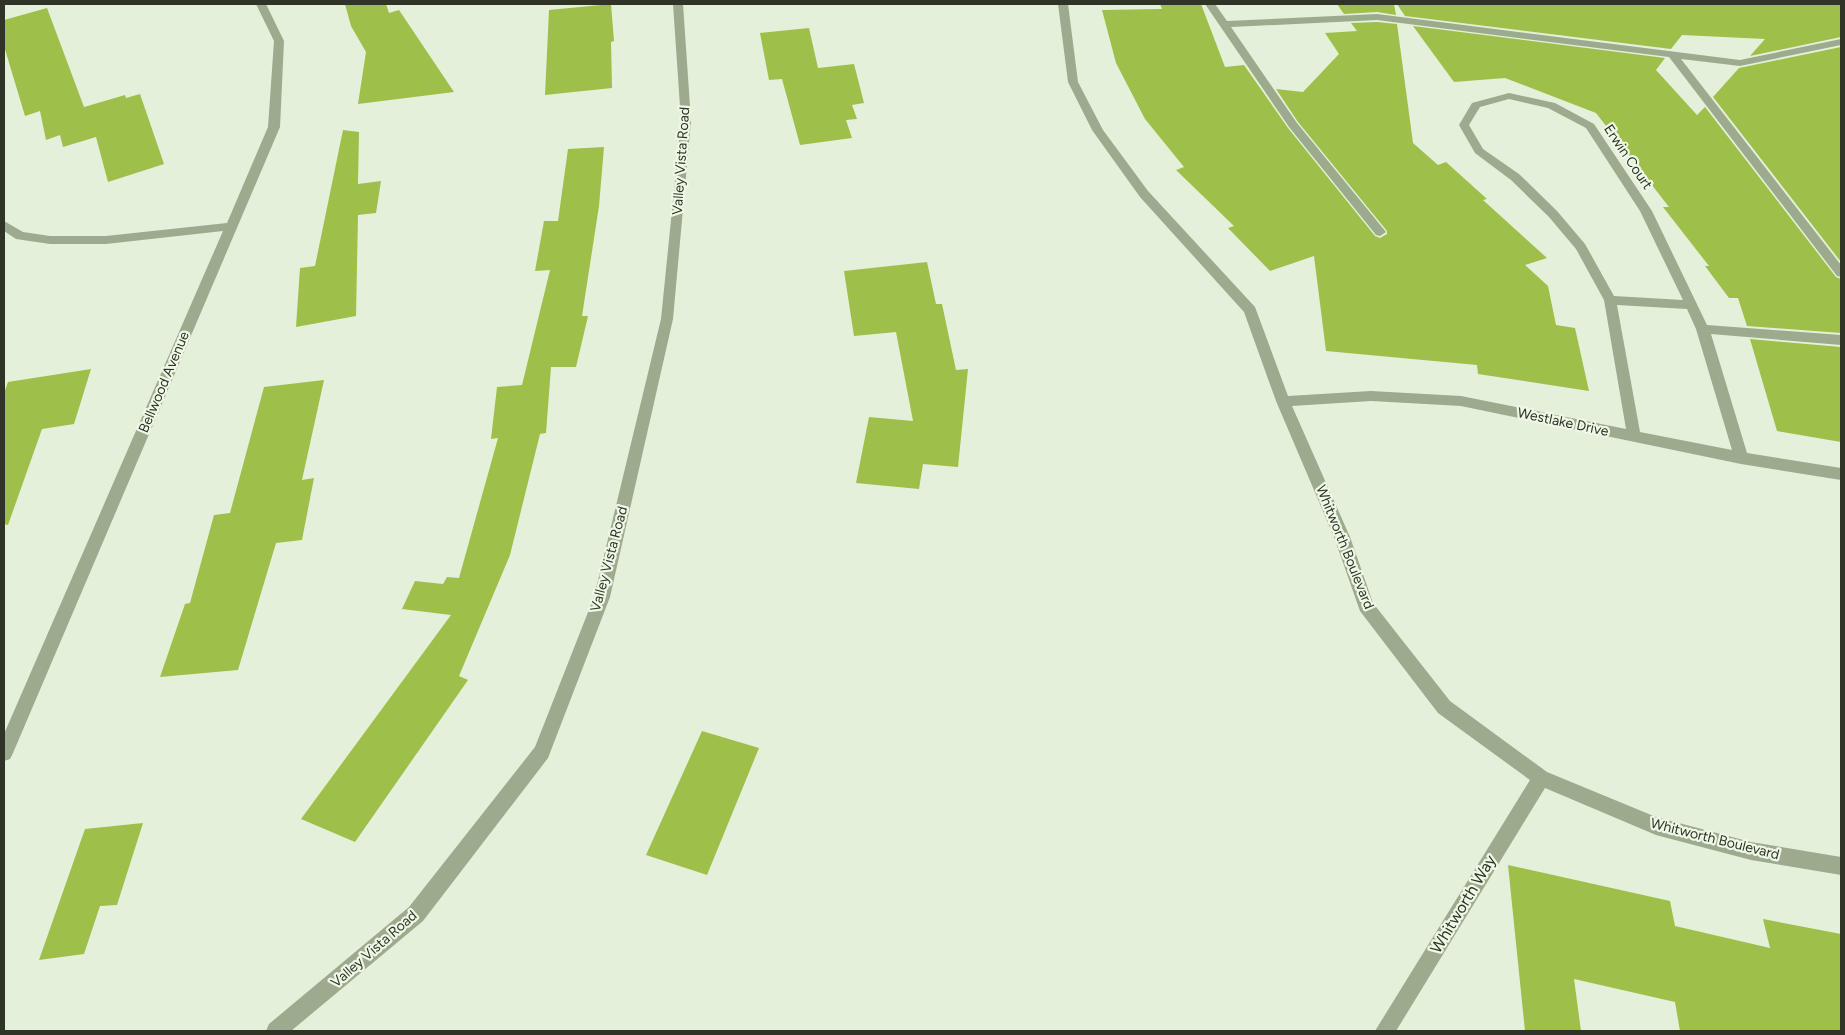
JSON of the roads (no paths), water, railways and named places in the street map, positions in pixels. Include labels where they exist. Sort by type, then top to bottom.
[{"type":"street","name":"Bellwood Avenue","points":[[4,753],[274,127],[279,41],[262,4]]},
{"type":"street","name":"Valley Vista Road","points":[[276,1031],[416,914],[542,752],[602,597],[667,319],[686,121],[678,4]]},
{"type":"street","name":"Whitworth Boulevard","points":[[1063,4],[1073,82],[1098,130],[1144,194],[1250,310],[1282,401],[1342,538],[1366,606],[1444,707],[1541,778],[1656,826],[1751,851],[1841,866]]},
{"type":"street","points":[[1210,4],[1293,125],[1380,232]]},
{"type":"street","points":[[1224,24],[1376,17],[1740,63],[1841,42]]},
{"type":"street","points":[[1673,55],[1841,273]]},
{"type":"street","name":"Erwin Court","points":[[1634,437],[1610,300],[1581,247],[1553,214],[1515,177],[1479,150],[1464,125],[1476,106],[1509,96],[1551,105],[1590,126],[1646,211],[1703,329],[1742,458]]},
{"type":"street","points":[[4,225],[20,236],[50,240],[106,240],[231,226]]},
{"type":"street","points":[[1610,300],[1692,305]]},
{"type":"street","points":[[1703,329],[1841,340]]},
{"type":"street","name":"Westlake Drive","points":[[1282,401],[1371,396],[1461,401],[1742,458],[1841,474]]},
{"type":"street","name":"Whitworth Way","points":[[1385,1031],[1541,778]]}]
